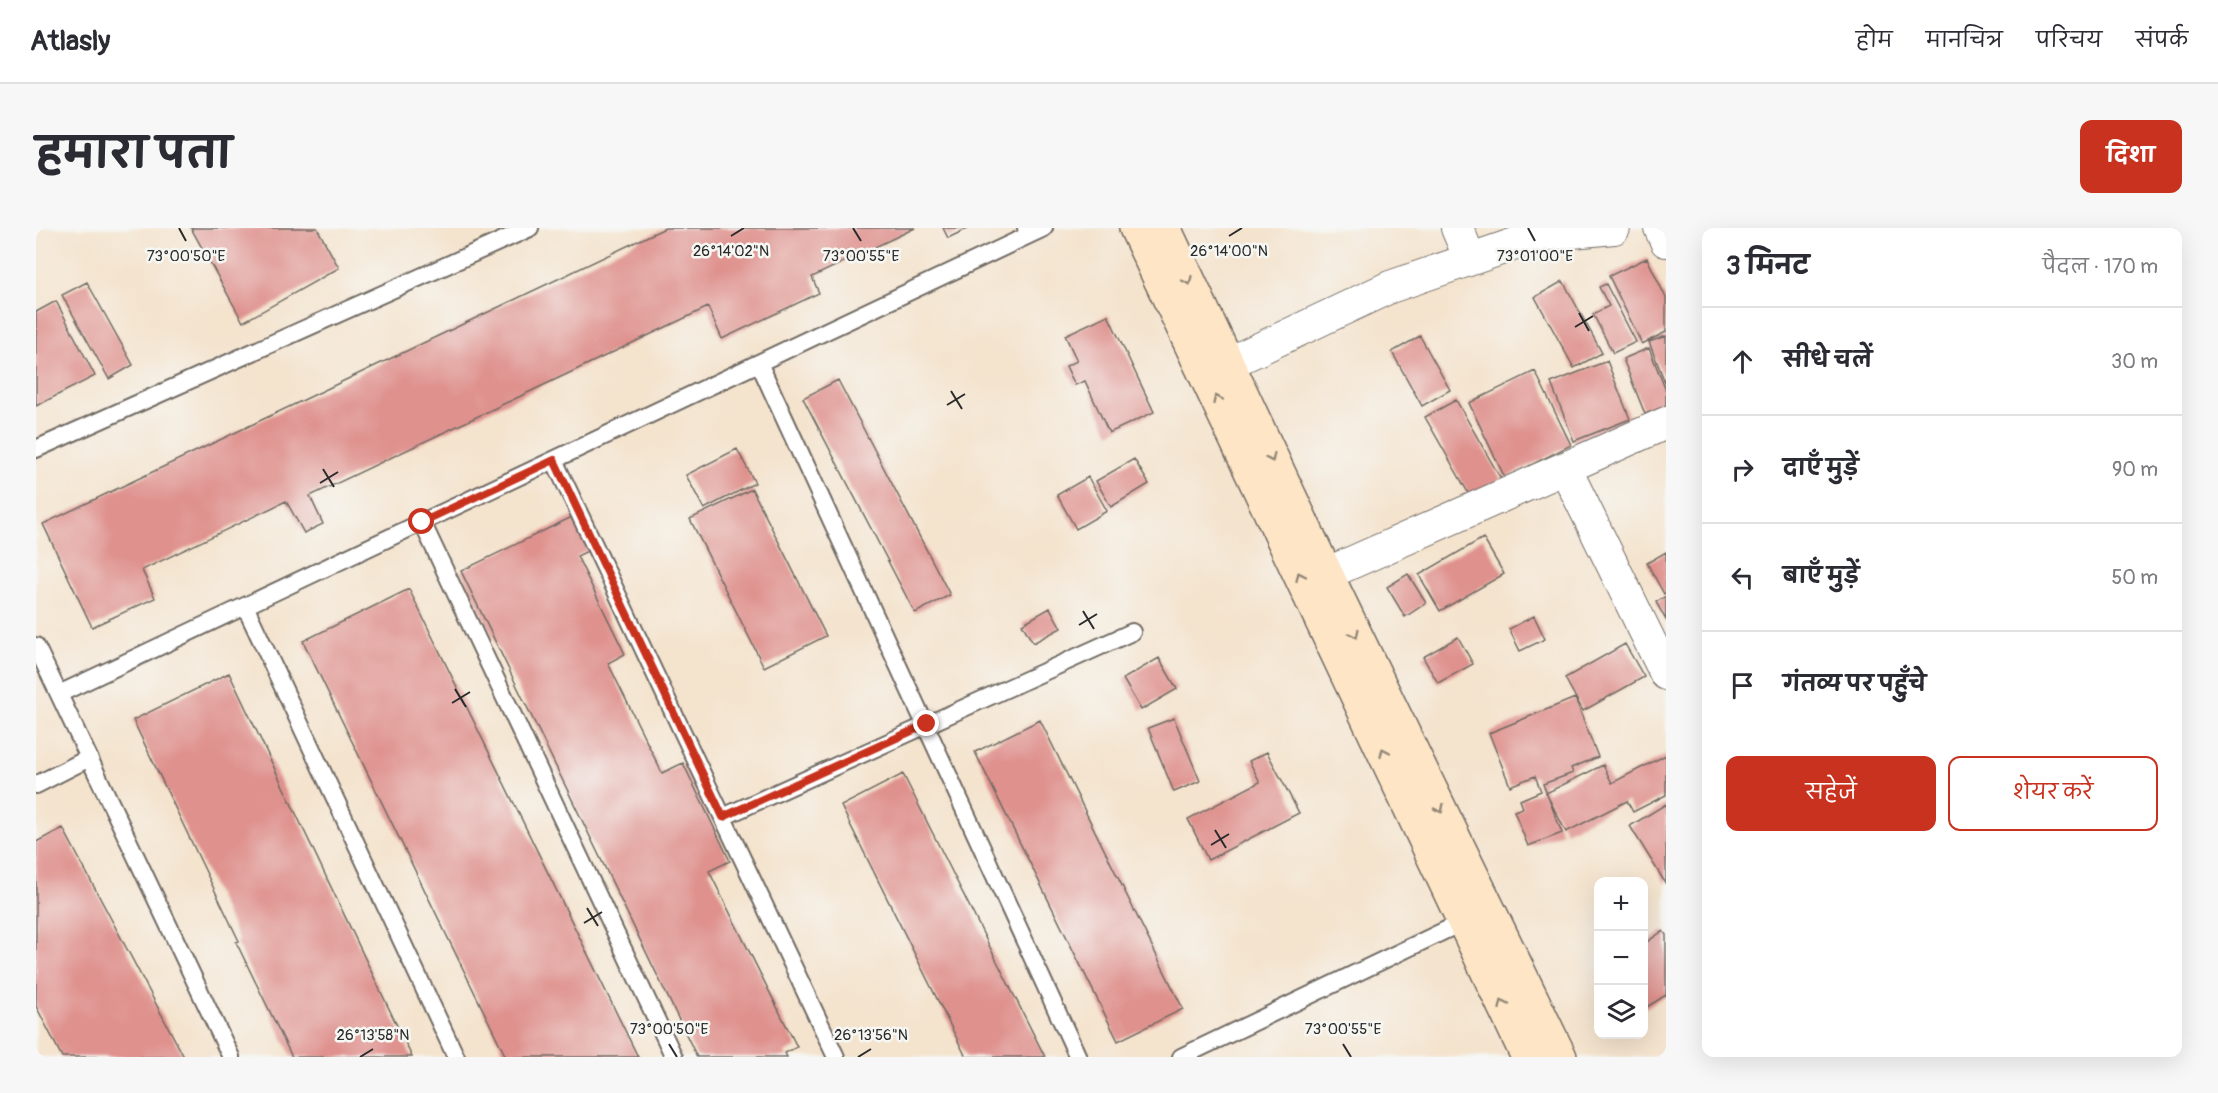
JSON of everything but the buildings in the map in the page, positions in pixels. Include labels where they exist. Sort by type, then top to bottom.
[{"type":"street","points":[[1136,228],[1476,915],[1560,1057]]},
{"type":"street","points":[[1164,228],[1326,574],[1476,915],[1528,1057]]},
{"type":"street","points":[[1457,228],[1470,259]]},
{"type":"street","points":[[1227,364],[1390,287],[1541,235],[1614,228]]},
{"type":"street","points":[[1660,228],[1666,241]]},
{"type":"street","points":[[1326,574],[1666,423]]},
{"type":"street","points":[[1565,468],[1666,674]]},
{"type":"lane","points":[[36,449],[530,228]]},
{"type":"lane","points":[[59,694],[759,363],[1033,230]]},
{"type":"lane","points":[[759,363],[927,724],[1078,1057]]},
{"type":"lane","points":[[554,460],[836,1057]]},
{"type":"lane","points":[[422,522],[674,1057]]},
{"type":"lane","points":[[245,606],[456,1057]]},
{"type":"lane","points":[[723,817],[1132,632]]},
{"type":"lane","points":[[36,646],[231,1057]]},
{"type":"lane","points":[[36,785],[89,758]]},
{"type":"lane","points":[[1181,1057],[1476,915]]},
{"type":"route","points":[[422,522],[554,460],[723,817],[927,724]]}]
